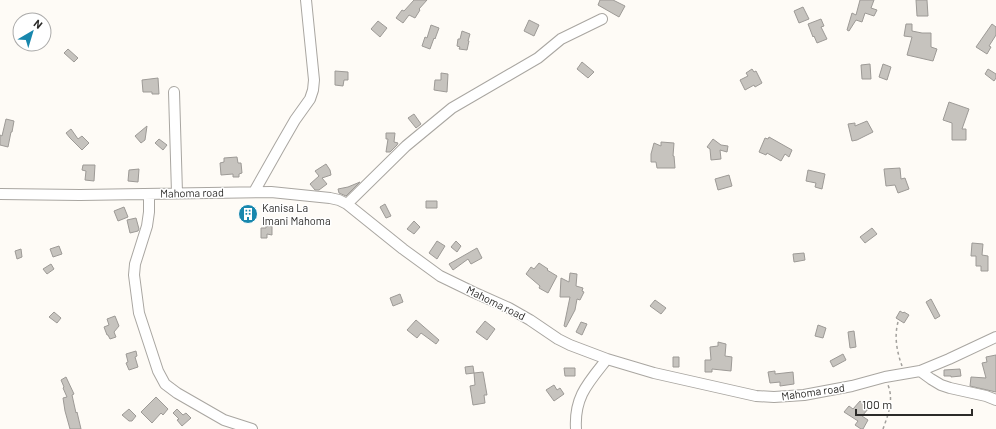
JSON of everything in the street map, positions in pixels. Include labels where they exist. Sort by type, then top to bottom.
[{"type":"street","points":[[254,192],[280,146],[310,99],[313,90],[314,80],[306,0]]},
{"type":"street","points":[[347,204],[406,146],[452,108],[538,58],[561,40],[602,19]]},
{"type":"street","points":[[174,92],[177,194]]},
{"type":"street","name":"Mahoma road","points":[[0,194],[80,195],[271,192],[339,200],[347,204],[403,249],[440,276],[514,311],[570,345],[607,359],[654,373],[756,396],[774,397],[804,395],[852,386],[885,377],[920,371],[996,337]]},
{"type":"street","points":[[149,194],[147,226],[135,264],[134,275],[139,313],[158,372],[164,384],[176,393],[224,420],[252,429]]},
{"type":"street","points":[[576,429],[579,400],[587,384],[607,359]]},
{"type":"street","points":[[920,371],[941,385],[986,396],[996,400]]},
{"type":"path","points":[[898,322],[896,330],[896,343],[904,374]]},
{"type":"path","points":[[883,429],[889,412],[891,400],[890,387],[885,377]]},
{"type":"building","points":[[414,0],[427,0],[419,9],[420,10],[415,18],[409,15],[403,23],[396,18],[402,10],[404,11]]},
{"type":"building","points":[[600,0],[613,0],[625,6],[619,17],[598,5]]},
{"type":"building","points":[[860,0],[874,0],[871,8],[877,10],[874,16],[865,13],[862,22],[856,20],[849,31],[847,30],[852,13],[856,15]]},
{"type":"building","points":[[916,0],[927,0],[928,16],[917,16]]},
{"type":"building","points":[[803,7],[809,19],[799,23],[794,11]]},
{"type":"building","points":[[821,19],[824,26],[821,27],[827,39],[817,43],[808,24]]},
{"type":"building","points":[[529,20],[539,25],[534,36],[524,31]]},
{"type":"building","points":[[378,21],[387,28],[380,37],[371,29]]},
{"type":"building","points":[[906,24],[912,24],[912,31],[931,33],[931,47],[937,49],[933,61],[907,55],[912,37],[904,36]]},
{"type":"building","points":[[992,24],[996,27],[996,35],[989,46],[991,47],[987,54],[976,47]]},
{"type":"building","points":[[431,25],[439,28],[430,49],[422,46],[425,37],[427,38]]},
{"type":"building","points":[[462,31],[470,34],[467,50],[459,49],[460,47],[457,46],[458,39],[460,39]]},
{"type":"building","points":[[68,49],[78,58],[74,62],[64,53]]},
{"type":"building","points":[[582,62],[594,72],[588,78],[577,69]]},
{"type":"building","points":[[870,64],[871,79],[862,79],[861,65]]},
{"type":"building","points":[[883,64],[891,67],[887,80],[879,77]]},
{"type":"building","points":[[752,69],[754,72],[756,71],[762,83],[745,90],[740,80],[748,76],[746,73]]},
{"type":"building","points":[[988,69],[996,74],[994,81],[985,74]]},
{"type":"building","points":[[335,71],[348,72],[348,80],[344,80],[343,86],[335,85]]},
{"type":"building","points":[[441,73],[448,74],[447,92],[434,90],[435,80],[441,80]]},
{"type":"building","points":[[158,78],[159,94],[143,92],[142,80]]},
{"type":"building","points":[[949,102],[969,109],[962,129],[966,129],[966,140],[952,140],[952,123],[943,120]]},
{"type":"building","points":[[414,114],[421,124],[416,128],[408,118]]},
{"type":"building","points":[[6,119],[14,121],[8,147],[0,145],[0,135],[2,136]]},
{"type":"building","points":[[867,121],[873,132],[852,141],[848,124],[855,123],[855,126]]},
{"type":"building","points":[[147,126],[145,140],[141,143],[135,136]]},
{"type":"building","points":[[71,129],[78,139],[82,136],[89,143],[82,150],[66,133]]},
{"type":"building","points":[[386,133],[395,133],[394,142],[398,143],[390,152],[386,152],[388,139],[386,139]]},
{"type":"building","points":[[769,137],[792,150],[789,157],[785,154],[781,161],[767,153],[766,155],[759,152],[765,138],[768,139]]},
{"type":"building","points":[[159,139],[167,145],[163,150],[155,143]]},
{"type":"building","points":[[713,139],[721,145],[728,146],[727,152],[720,150],[721,159],[711,160],[710,149],[707,147]]},
{"type":"building","points":[[661,142],[674,143],[673,156],[675,168],[657,168],[656,162],[651,162],[651,154],[654,143],[661,146]]},
{"type":"building","points":[[237,157],[238,163],[241,163],[242,173],[239,174],[239,177],[233,177],[233,174],[221,175],[220,163],[224,162],[224,158]]},
{"type":"building","points":[[326,164],[331,175],[322,178],[327,184],[319,190],[315,190],[310,184],[319,176],[315,171]]},
{"type":"building","points":[[83,165],[95,165],[94,181],[85,180],[86,171],[82,170]]},
{"type":"building","points":[[900,168],[901,179],[905,178],[909,189],[898,193],[895,185],[886,186],[884,169]]},
{"type":"building","points":[[139,169],[138,182],[128,181],[129,170]]},
{"type":"building","points":[[808,170],[825,174],[822,189],[815,187],[816,183],[806,181]]},
{"type":"building","points":[[729,175],[732,186],[718,190],[715,179]]},
{"type":"building","points":[[360,182],[346,196],[339,193],[338,189]]},
{"type":"building","points":[[426,201],[437,201],[437,208],[426,208]]},
{"type":"building","points":[[385,204],[391,216],[386,218],[380,207]]},
{"type":"building","points":[[124,207],[128,217],[118,221],[114,211]]},
{"type":"building","points":[[136,218],[139,229],[138,231],[130,233],[127,220]]},
{"type":"building","points":[[414,221],[420,227],[414,234],[407,229]]},
{"type":"building","points":[[266,226],[272,226],[272,235],[267,234],[267,238],[261,238],[261,228],[266,228]]},
{"type":"building","points":[[872,228],[877,234],[865,243],[860,237]]},
{"type":"building","points":[[437,241],[445,246],[437,259],[429,253]]},
{"type":"building","points":[[456,241],[461,246],[457,252],[451,247]]},
{"type":"building","points":[[972,243],[983,244],[982,255],[988,256],[988,271],[981,271],[981,266],[976,266],[976,256],[971,256]]},
{"type":"building","points":[[59,246],[62,254],[53,257],[50,249]]},
{"type":"building","points":[[477,248],[482,258],[471,264],[468,259],[453,270],[449,264]]},
{"type":"building","points":[[21,249],[22,257],[17,259],[15,251]]},
{"type":"building","points":[[804,253],[805,260],[794,262],[793,254]]},
{"type":"building","points":[[539,263],[557,276],[548,293],[539,288],[540,286],[526,274],[531,267],[534,269]]},
{"type":"building","points":[[51,264],[54,269],[47,274],[43,269]]},
{"type":"building","points":[[570,273],[577,274],[576,286],[583,288],[582,291],[584,292],[580,300],[577,299],[575,310],[566,327],[564,326],[570,297],[560,297],[561,278],[569,282]]},
{"type":"building","points":[[400,294],[403,302],[393,306],[390,298]]},
{"type":"building","points":[[931,299],[940,316],[935,319],[926,302]]},
{"type":"building","points":[[655,300],[666,308],[661,314],[650,306]]},
{"type":"building","points":[[900,311],[909,315],[904,323],[896,318]]},
{"type":"building","points":[[54,312],[61,318],[57,323],[49,317]]},
{"type":"building","points":[[115,316],[119,326],[114,332],[116,337],[110,339],[104,327],[109,325],[107,319]]},
{"type":"building","points":[[416,320],[439,340],[436,344],[421,333],[417,338],[407,330]]},
{"type":"building","points":[[485,321],[495,329],[487,340],[476,332]]},
{"type":"building","points":[[581,322],[587,324],[582,335],[576,332]]},
{"type":"building","points":[[818,325],[826,328],[823,338],[815,336]]},
{"type":"building","points":[[854,331],[856,347],[850,348],[848,332]]},
{"type":"building","points":[[718,342],[726,344],[725,356],[732,357],[731,371],[712,369],[712,372],[705,372],[705,360],[711,360],[710,347],[718,346]]},
{"type":"building","points":[[136,351],[137,356],[135,357],[138,367],[129,370],[126,363],[128,362],[126,354]]},
{"type":"building","points":[[843,354],[846,360],[833,367],[830,361]]},
{"type":"building","points":[[996,355],[996,392],[970,386],[971,377],[986,378],[982,363],[987,362],[986,357]]},
{"type":"building","points":[[673,357],[679,357],[679,367],[673,367]]},
{"type":"building","points":[[473,366],[474,373],[466,374],[465,367]]},
{"type":"building","points":[[564,368],[575,368],[575,376],[565,376]]},
{"type":"building","points":[[960,369],[961,376],[944,376],[944,370]]},
{"type":"building","points":[[775,371],[775,374],[793,372],[794,384],[780,386],[780,382],[770,383],[768,372]]},
{"type":"building","points":[[483,372],[487,395],[484,395],[485,403],[473,405],[470,386],[475,385],[474,373]]},
{"type":"building","points":[[66,377],[74,394],[72,395],[81,429],[70,429],[63,398],[67,397],[61,380]]},
{"type":"building","points":[[554,385],[557,390],[560,388],[564,394],[554,401],[546,390]]},
{"type":"building","points":[[156,397],[168,409],[163,415],[161,413],[152,423],[141,412]]},
{"type":"building","points":[[860,401],[869,408],[862,416],[868,420],[863,429],[855,425],[858,421],[844,412],[849,406],[853,409]]},
{"type":"building","points":[[129,409],[136,416],[132,421],[129,421],[122,415]]},
{"type":"building","points":[[177,409],[183,415],[186,413],[191,418],[182,426],[177,420],[179,419],[173,413]]},
{"type":"place","name":"Kanisa La Imani Mahoma","points":[[248,214]]}]
